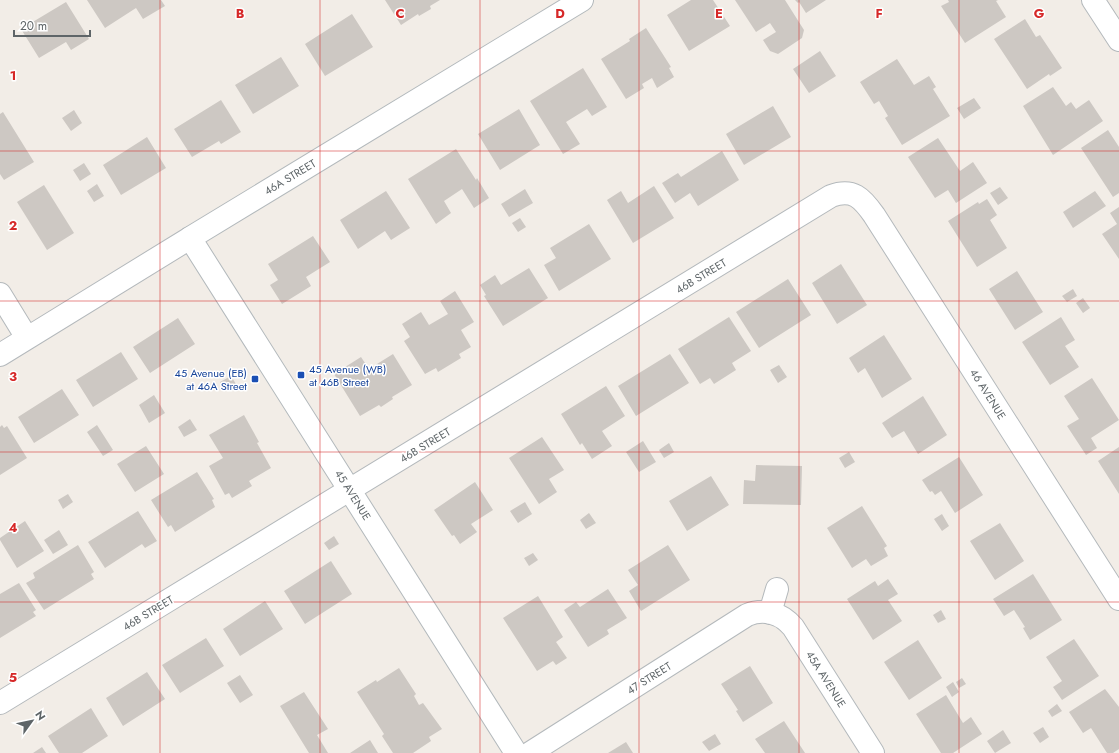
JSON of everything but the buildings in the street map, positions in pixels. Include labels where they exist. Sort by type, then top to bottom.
[{"type":"street","name":"46A STREET","points":[[0,355],[582,0]]},
{"type":"street","points":[[1093,0],[1117,31]]},
{"type":"street","name":"46B STREET","points":[[0,703],[831,196],[843,192],[851,194]]},
{"type":"street","name":"46 AVENUE","points":[[851,194],[863,201],[874,215],[1119,599]]},
{"type":"street","name":"45 AVENUE","points":[[190,238],[516,753]]},
{"type":"street","points":[[0,294],[27,338]]},
{"type":"street","points":[[770,613],[777,589]]},
{"type":"street","name":"47 STREET","points":[[530,753],[747,615],[755,612],[770,613]]},
{"type":"street","name":"45A AVENUE","points":[[770,613],[787,620],[793,627],[873,753]]},
{"type":"place","name":"45 Avenue (WB) at 46B Street","points":[[301,375]]},
{"type":"place","name":"45 Avenue (EB) at 46A Street","points":[[255,379]]}]
